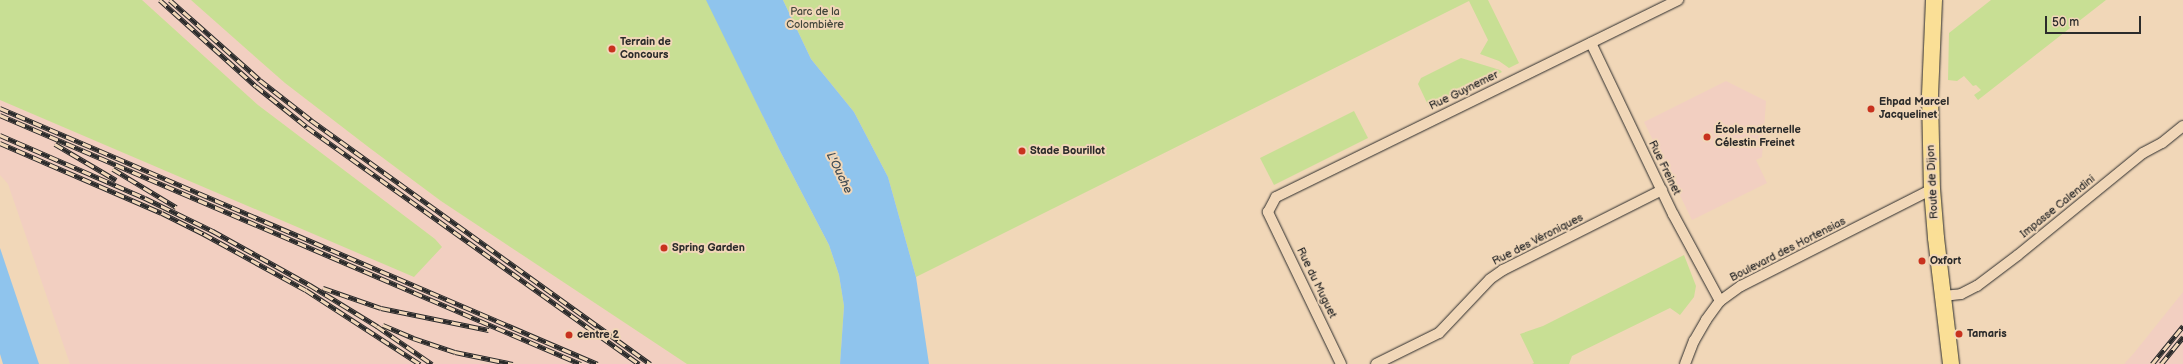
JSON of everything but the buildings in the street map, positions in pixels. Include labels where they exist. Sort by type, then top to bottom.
[{"type":"main road","name":"Route de Dijon","points":[[1934,0],[1930,96],[1932,189],[1951,364]]},
{"type":"street","name":"Rue Guynemer","points":[[1268,212],[1276,197],[1678,0]]},
{"type":"street","name":"Rue Freinet","points":[[1591,43],[1662,190],[1720,301]]},
{"type":"street","name":"Impasse Calendini","points":[[1943,296],[1961,294],[1977,286],[2018,255],[2143,153],[2162,143],[2183,126]]},
{"type":"street","name":"Boulevard des Hortensias","points":[[1685,364],[1694,341],[1720,301],[1746,283],[1932,189]]},
{"type":"street","name":"Rue des Véroniques","points":[[1376,364],[1439,333],[1490,279],[1503,270],[1662,190]]},
{"type":"street","name":"Rue du Muguet","points":[[1268,212],[1341,364]]},
{"type":"shaded area","points":[[142,0],[191,0],[285,83],[441,201],[687,364],[70,364],[8,184],[0,175],[0,100],[309,232],[435,239],[258,105]]},
{"type":"shaded area","name":"École maternelle Célestin Freinet","points":[[1726,81],[1766,101],[1762,157],[1756,160],[1767,183],[1692,220],[1644,122]]},
{"type":"shaded area","points":[[2183,292],[2183,364],[2124,364],[2134,353]]},
{"type":"green space","points":[[0,0],[142,0],[258,105],[435,239],[442,247],[414,277],[0,100]]},
{"type":"green space","points":[[191,0],[707,0],[779,149],[829,245],[839,275],[844,306],[840,364],[687,364],[441,201],[285,83]]},
{"type":"green space","name":"Stade Bourillot","points":[[783,0],[1488,0],[1519,63],[1509,68],[1499,61],[1480,54],[1488,40],[1469,1],[916,277],[888,177],[854,112],[811,59]]},
{"type":"green space","points":[[1991,0],[2106,0],[1978,100],[1974,95],[1981,90],[1976,85],[1973,86],[1964,76],[1957,81],[1948,80],[1949,33]]},
{"type":"green space","points":[[1461,58],[1500,70],[1502,72],[1429,107],[1418,84],[1421,78]]},
{"type":"green space","points":[[1354,111],[1368,138],[1274,185],[1260,158]]},
{"type":"green space","points":[[1684,255],[1696,286],[1694,297],[1680,315],[1670,308],[1572,356],[1569,364],[1532,364],[1534,363],[1520,334],[1543,326]]},
{"type":"water","name":"L'Ouche","points":[[706,0],[783,0],[811,59],[854,112],[888,177],[916,277],[929,364],[840,364],[844,306],[839,275],[829,245],[779,149]]},
{"type":"water","points":[[0,248],[39,364],[3,364],[0,354]]},
{"type":"railway","points":[[160,0],[256,86],[307,127],[639,364]]},
{"type":"railway","points":[[170,0],[260,80],[311,120],[651,364]]},
{"type":"railway","points":[[0,108],[598,364]]},
{"type":"railway","points":[[0,115],[581,364]]},
{"type":"railway","points":[[0,135],[145,198],[213,231],[310,285],[377,326],[432,364]]},
{"type":"railway","points":[[0,143],[162,213],[204,234],[306,290],[420,364]]},
{"type":"railway","points":[[55,144],[116,180]]},
{"type":"railway","points":[[113,169],[176,207]]},
{"type":"railway","points":[[323,288],[381,308],[489,330]]},
{"type":"railway","points":[[383,325],[413,338],[455,352],[513,364]]},
{"type":"railway","points":[[2152,364],[2183,326]]},
{"type":"railway","points":[[2161,364],[2183,337]]},
{"type":"place","name":"Terrain de Concours","points":[[612,49]]},
{"type":"place","name":"Ehpad Marcel Jacquelinet","points":[[1871,109]]},
{"type":"place","name":"École maternelle Célestin Freinet","points":[[1707,137]]},
{"type":"place","name":"Stade Bourillot","points":[[1022,151]]},
{"type":"place","name":"Spring Garden","points":[[664,248]]},
{"type":"place","name":"Oxfort","points":[[1922,261]]},
{"type":"place","name":"Tamaris","points":[[1959,334]]},
{"type":"place","name":"centre 2","points":[[569,335]]},
{"type":"park label","name":"Parc de la Colombière","points":[[815,19]]}]
